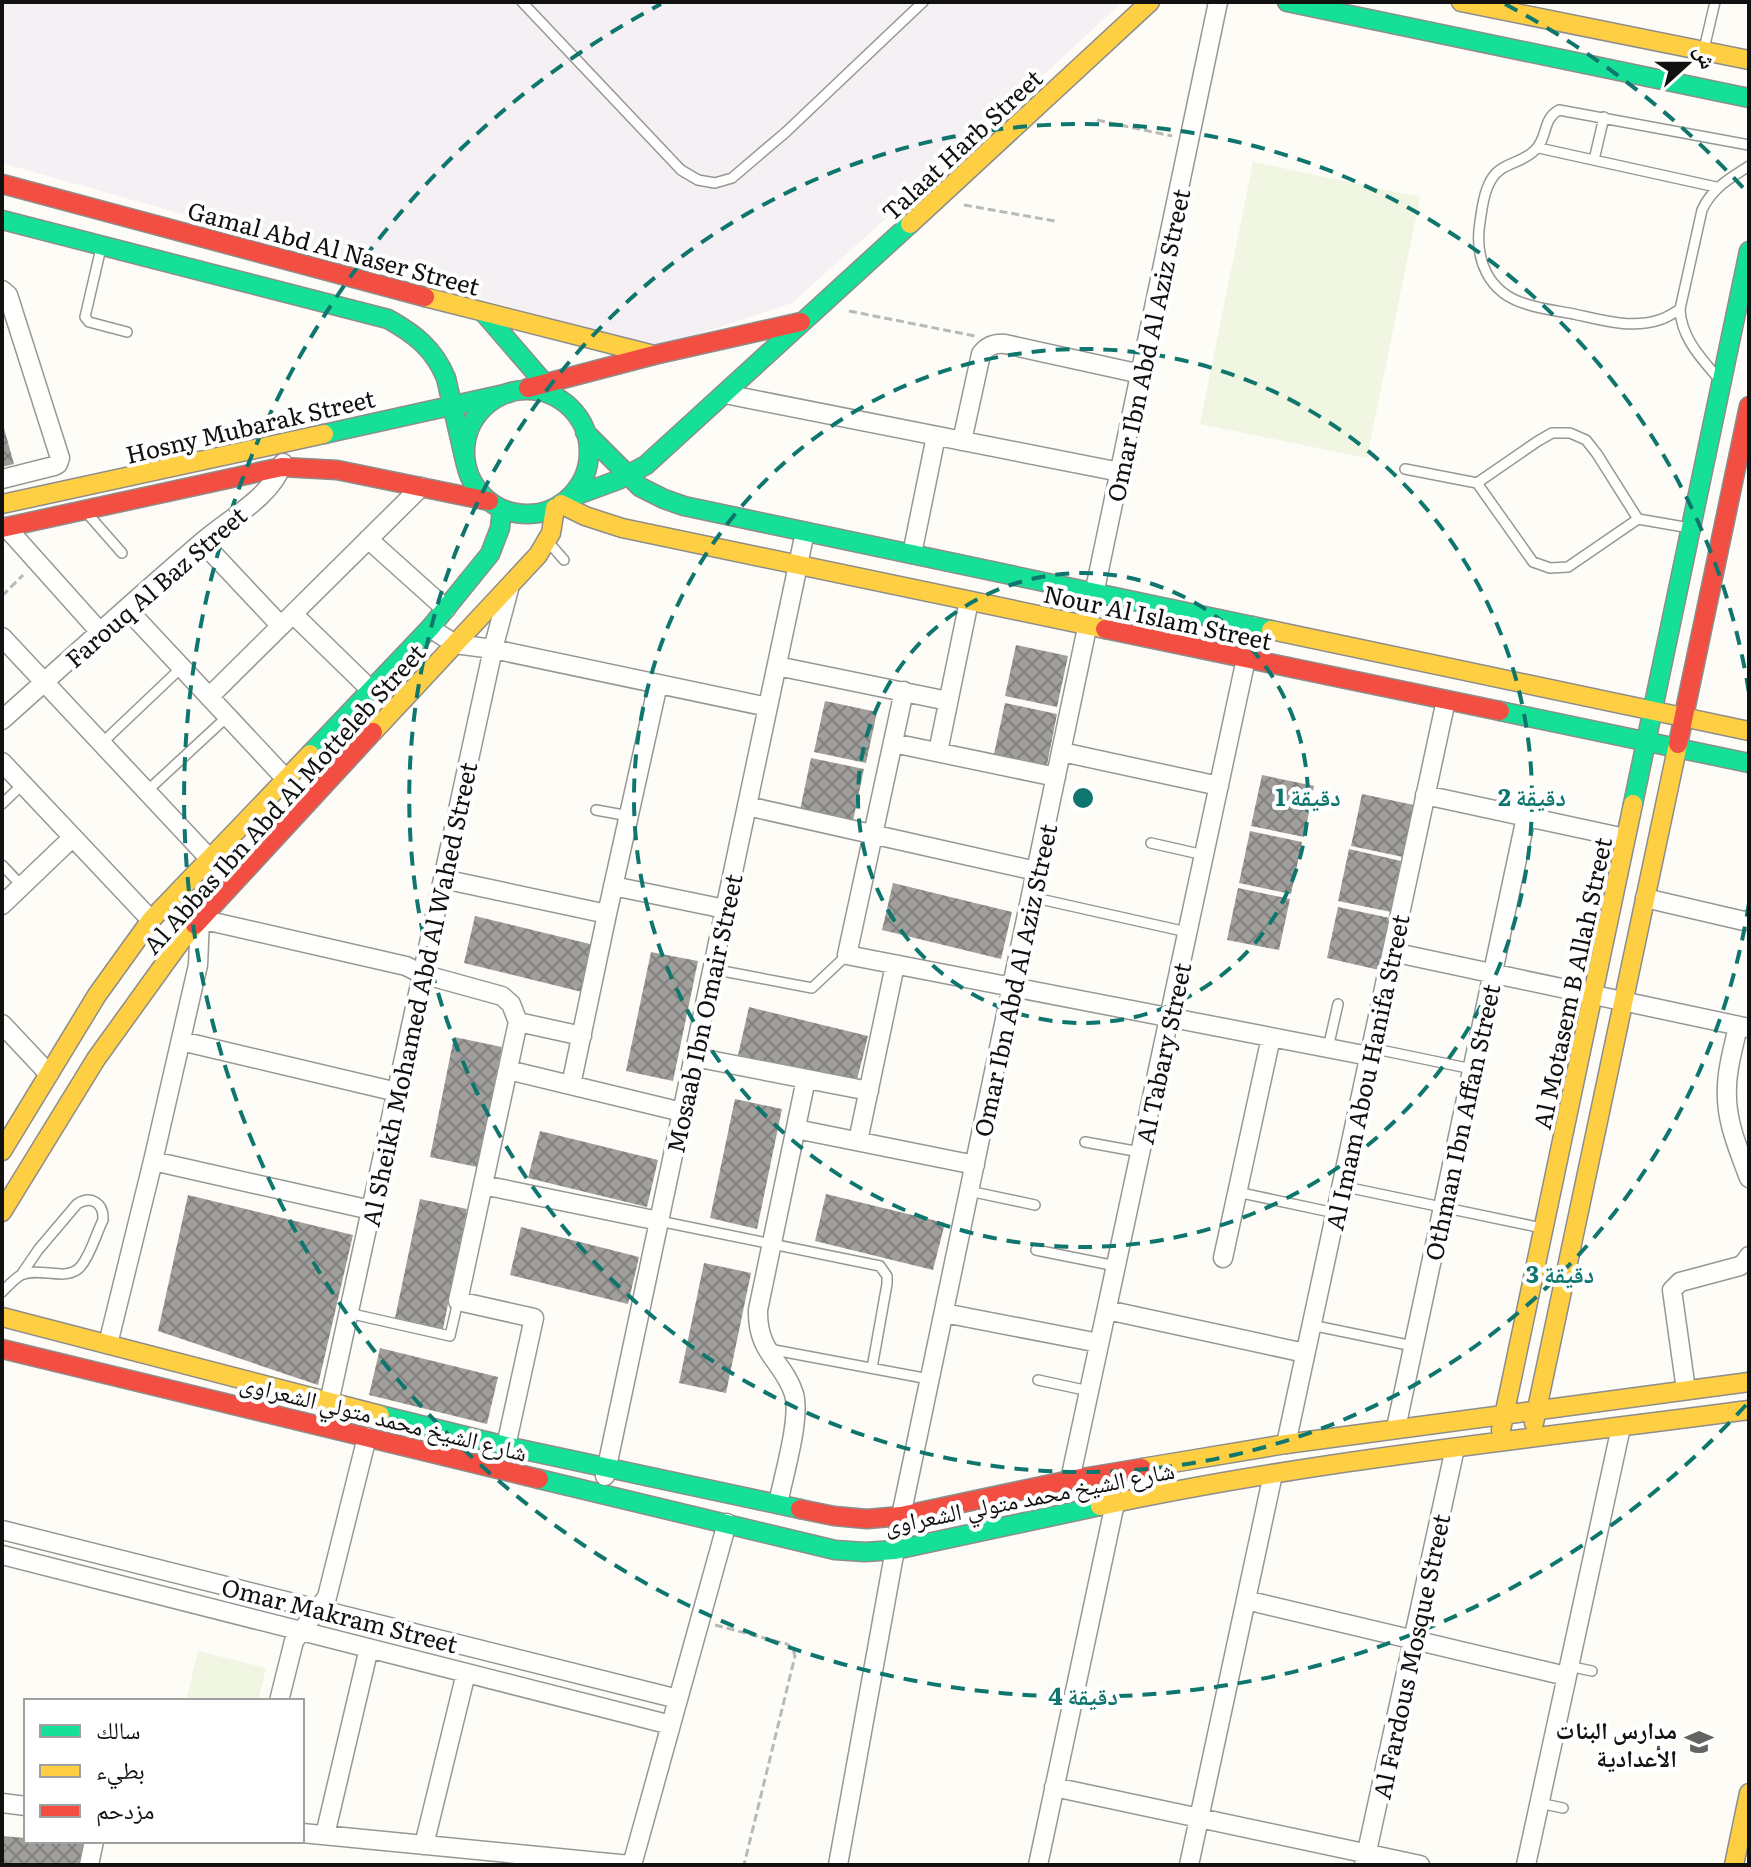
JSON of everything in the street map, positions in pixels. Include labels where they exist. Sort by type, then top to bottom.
[{"type":"street","name":"Talaat Harb Street","points":[[562,503],[629,476],[646,465],[1150,2]]},
{"type":"street","name":"Omar Ibn Abd Al Aziz Street","points":[[838,1865],[901,1516],[1218,2]]},
{"type":"street","points":[[1287,2],[1749,98]]},
{"type":"street","points":[[1461,2],[1541,10],[1749,60]]},
{"type":"street","name":"Gamal Abd Al Naser Street","points":[[2,184],[654,355]]},
{"type":"street","points":[[102,245],[110,212]]},
{"type":"street","points":[[2,220],[388,319],[413,333],[434,352],[446,378],[466,465],[479,491],[496,505],[529,514],[542,512],[562,503],[585,475],[589,446],[585,432],[570,408],[483,312]]},
{"type":"street","name":"Al Motasem B Allah Street","points":[[1499,1442],[1749,251]]},
{"type":"street","points":[[2,290],[8,295],[60,458],[56,466],[2,479]]},
{"type":"street","points":[[466,465],[465,442],[473,420],[489,403],[515,391],[654,355],[805,322]]},
{"type":"street","points":[[962,441],[981,354],[988,346],[1005,344],[1141,374]]},
{"type":"street","points":[[515,391],[547,393],[559,399]]},
{"type":"street","name":"Hosny Mubarak Street","points":[[2,504],[515,391]]},
{"type":"street","points":[[725,394],[1120,472]]},
{"type":"street","points":[[1531,1439],[1749,406]]},
{"type":"street","name":"Nour Al Islam Street","points":[[585,432],[640,487],[684,506],[1749,731]]},
{"type":"street","points":[[912,554],[936,436]]},
{"type":"street","name":"Farouq Al Baz Street","points":[[2,720],[202,542],[268,490],[282,467],[290,441]]},
{"type":"street","name":"Hosny Mubarak Street","points":[[4,527],[282,467],[337,470],[496,505]]},
{"type":"street","points":[[209,697],[421,487]]},
{"type":"street","name":"Nour Al Islam Street","points":[[562,503],[609,525],[1749,763]]},
{"type":"street","name":"Al Abbas Ibn Abd Al Motteleb Street","points":[[2,1212],[96,1059],[163,965],[200,919],[538,555],[548,541],[562,503]]},
{"type":"street","name":"Al Abbas Ibn Abd Al Motteleb Street","points":[[2,1151],[97,995],[151,920],[372,691],[430,628],[490,554],[498,537],[496,505]]},
{"type":"street","points":[[4,527],[100,632]]},
{"type":"street","name":"Mosaab Ibn Omair Street","points":[[601,1493],[805,532]]},
{"type":"street","points":[[368,539],[446,609]]},
{"type":"street","points":[[202,542],[287,620],[372,691]]},
{"type":"street","name":"Al Sheikh Mohamed Abd Al Wahed Street","points":[[329,1403],[509,587]]},
{"type":"street","points":[[938,752],[969,601]]},
{"type":"street","points":[[127,609],[286,779]]},
{"type":"street","name":"Al Tabary Street","points":[[1070,1480],[1253,626]]},
{"type":"street","points":[[430,628],[455,644],[493,649],[768,707]]},
{"type":"street","points":[[2,637],[209,858]]},
{"type":"street","points":[[777,666],[948,701]]},
{"type":"street","points":[[571,1085],[658,684]]},
{"type":"street","points":[[904,691],[847,955],[1328,1048],[1370,1052]]},
{"type":"street","name":"Al Imam Abou Hanifa Street","points":[[1286,1444],[1446,700]]},
{"type":"street","points":[[893,743],[1056,777]]},
{"type":"street","points":[[1062,752],[1219,786]]},
{"type":"street","points":[[2,762],[151,920]]},
{"type":"street","points":[[1425,795],[1625,838]]},
{"type":"street","points":[[747,806],[1036,871]]},
{"type":"street","name":"Othman Ibn Affan Street","points":[[1396,1428],[1526,817]]},
{"type":"street","points":[[2,905],[73,837]]},
{"type":"street","points":[[443,879],[607,914]]},
{"type":"street","points":[[613,886],[725,909]]},
{"type":"street","points":[[1645,898],[1749,920]]},
{"type":"street","points":[[108,1344],[198,965],[200,919],[406,966],[422,974],[502,996],[511,1004],[518,1022],[458,1301],[534,1318],[506,1446]]},
{"type":"street","points":[[1392,952],[1743,1027],[1726,1085],[1733,1135],[1749,1178]]},
{"type":"street","points":[[858,1141],[895,965]]},
{"type":"street","points":[[518,1022],[582,1036]]},
{"type":"street","points":[[2,1024],[49,1074]]},
{"type":"street","points":[[1223,1258],[1271,1037]]},
{"type":"street","points":[[181,1041],[397,1092]]},
{"type":"street","points":[[694,1057],[869,1091]]},
{"type":"street","points":[[508,1070],[682,1112]]},
{"type":"street","points":[[778,1504],[797,1412],[790,1384],[766,1348],[759,1330],[758,1310],[806,1079]]},
{"type":"street","points":[[796,1129],[975,1165]]},
{"type":"street","points":[[153,1161],[371,1210]]},
{"type":"street","points":[[483,1185],[659,1221]]},
{"type":"street","points":[[1686,1390],[1672,1290],[1680,1282],[1740,1266],[1749,1256]]},
{"type":"street","points":[[1107,1310],[1305,1353]]},
{"type":"street","points":[[944,1313],[1099,1343]]},
{"type":"street","name":"شارع الشيخ محمد متولي الشعراوى","points":[[2,1317],[506,1446],[850,1518],[901,1516],[1070,1480],[1286,1444],[1749,1382]]},
{"type":"street","name":"شارع الشيخ محمد متولي الشعراوى","points":[[2,1349],[835,1550],[865,1552],[895,1550],[1115,1503],[1273,1474],[1621,1427],[1659,1427],[1749,1410]]},
{"type":"street","points":[[1526,1865],[1621,1427]]},
{"type":"street","points":[[280,1699],[294,1641],[327,1597],[367,1437]]},
{"type":"street","name":"Al Fardous Mosque Street","points":[[1365,1859],[1455,1448]]},
{"type":"street","points":[[1189,1865],[1273,1474]]},
{"type":"street","points":[[1038,1865],[1115,1503]]},
{"type":"street","points":[[304,1833],[424,1845],[473,1857],[631,1865],[727,1523]]},
{"type":"street","name":"Omar Makram Street","points":[[2,1530],[678,1699]]},
{"type":"street","name":"Omar Makram Street","points":[[2,1555],[671,1725]]},
{"type":"street","points":[[1246,1600],[1413,1640],[1567,1671]]},
{"type":"street","points":[[325,1835],[369,1648]]},
{"type":"street","points":[[424,1845],[466,1673]]},
{"type":"street","points":[[1054,1787],[1199,1818],[1365,1859],[1420,1865]]},
{"type":"street","points":[[1734,1865],[1749,1793]]},
{"type":"street","points":[[2,1803],[24,1806]]},
{"type":"street","points":[[89,1865],[94,1843]]},
{"type":"lane","points":[[522,2],[681,170],[698,180],[715,183],[732,178],[746,168],[923,2]]},
{"type":"lane","points":[[1704,51],[1715,2]]},
{"type":"lane","points":[[1680,309],[1661,320],[1639,324],[1525,304],[1507,296],[1492,282],[1482,265],[1478,246],[1486,189],[1501,168],[1539,148],[1547,120],[1551,113],[1559,110],[1749,145]]},
{"type":"lane","points":[[1594,160],[1604,117]]},
{"type":"lane","points":[[1539,148],[1716,187]]},
{"type":"lane","points":[[1721,382],[1684,334],[1680,309],[1702,210],[1716,187],[1749,166]]},
{"type":"lane","points":[[102,245],[85,317],[89,322],[127,332]]},
{"type":"lane","points":[[1477,483],[1552,433],[1570,433],[1586,440],[1638,519]]},
{"type":"lane","points":[[1405,469],[1477,483],[1533,562],[1550,568],[1568,567],[1638,519],[1690,528]]},
{"type":"lane","points":[[83,510],[122,553]]},
{"type":"lane","points":[[548,541],[564,560]]},
{"type":"lane","points":[[102,743],[182,667]]},
{"type":"lane","points":[[147,791],[228,716]]},
{"type":"lane","points":[[2,804],[23,784]]},
{"type":"lane","points":[[596,810],[629,816]]},
{"type":"lane","points":[[1151,843],[1204,855]]},
{"type":"lane","points":[[2,865],[22,886]]},
{"type":"lane","points":[[1031,897],[1187,932]]},
{"type":"lane","points":[[712,969],[812,988],[847,955]]},
{"type":"lane","points":[[1328,1048],[1338,1004]]},
{"type":"lane","points":[[1370,1052],[1472,1069]]},
{"type":"lane","points":[[1085,1142],[1140,1152]]},
{"type":"lane","points":[[1341,1186],[1544,1228]]},
{"type":"lane","points":[[969,1191],[1035,1205]]},
{"type":"lane","points":[[1237,1192],[1335,1213]]},
{"type":"lane","points":[[2,1292],[21,1275],[77,1204],[92,1200],[99,1204],[103,1220],[82,1265],[66,1274],[44,1271],[21,1275]]},
{"type":"lane","points":[[659,1221],[876,1265],[883,1269],[887,1284],[872,1368]]},
{"type":"lane","points":[[1036,1250],[1116,1266]]},
{"type":"lane","points":[[348,1313],[450,1336],[458,1301]]},
{"type":"lane","points":[[1311,1325],[1413,1346]]},
{"type":"lane","points":[[766,1348],[929,1379]]},
{"type":"lane","points":[[1038,1380],[1089,1391]]},
{"type":"lane","points":[[1567,1671],[1592,1671]]},
{"type":"lane","points":[[1539,1803],[1563,1808]]},
{"type":"path","points":[[1097,120],[1189,139]]},
{"type":"path","points":[[966,205],[1055,221]]},
{"type":"path","points":[[821,306],[974,336],[988,346]]},
{"type":"path","points":[[2,596],[37,561]]},
{"type":"path","points":[[699,1621],[787,1644],[795,1656],[744,1865]]},
{"type":"shaded area","points":[[2,2],[1122,2],[792,303],[655,348],[2,163]]},
{"type":"green space","points":[[1253,162],[1420,197],[1367,458],[1200,424]]},
{"type":"green space","points":[[198,1651],[266,1668],[258,1699],[186,1699]]},
{"type":"building","points":[[2,421],[14,464],[2,467]]},
{"type":"building","points":[[1016,645],[1068,656],[1057,707],[1005,696]]},
{"type":"building","points":[[825,701],[877,712],[866,763],[814,752]]},
{"type":"building","points":[[1005,703],[1057,714],[1047,765],[994,754]]},
{"type":"building","points":[[811,758],[864,769],[853,821],[800,810]]},
{"type":"building","points":[[1262,775],[1314,786],[1304,837],[1251,826]]},
{"type":"building","points":[[1362,794],[1414,805],[1403,857],[1351,846]]},
{"type":"building","points":[[1250,831],[1302,842],[1291,894],[1239,883]]},
{"type":"building","points":[[1349,849],[1401,861],[1391,912],[1338,901]]},
{"type":"building","points":[[893,883],[1012,912],[1001,959],[882,930]]},
{"type":"building","points":[[1238,888],[1290,899],[1279,950],[1227,940]]},
{"type":"building","points":[[1338,907],[1390,918],[1379,970],[1327,958]]},
{"type":"building","points":[[475,916],[594,945],[582,992],[464,963]]},
{"type":"building","points":[[651,952],[698,961],[673,1081],[626,1071]]},
{"type":"building","points":[[749,1007],[868,1036],[856,1084],[738,1055]]},
{"type":"building","points":[[454,1037],[502,1047],[477,1167],[430,1157]]},
{"type":"building","points":[[735,1099],[782,1109],[757,1229],[710,1218]]},
{"type":"building","points":[[540,1131],[658,1160],[647,1207],[528,1178]]},
{"type":"building","points":[[826,1194],[945,1223],[933,1270],[815,1241]]},
{"type":"building","points":[[188,1195],[353,1235],[318,1385],[158,1331]]},
{"type":"building","points":[[420,1199],[467,1209],[443,1329],[395,1318]]},
{"type":"building","points":[[521,1227],[639,1257],[628,1304],[510,1275]]},
{"type":"building","points":[[704,1263],[751,1273],[726,1393],[679,1383]]},
{"type":"building","points":[[380,1348],[498,1377],[487,1424],[369,1395]]},
{"type":"building","points":[[2,1836],[24,1838],[24,1843],[90,1844],[86,1865],[2,1865]]},
{"type":"traffic: fast","points":[[1287,2],[1749,98]]},
{"type":"traffic: fast","points":[[2,220],[388,319],[423,343],[441,368],[466,465]]},
{"type":"traffic: fast","points":[[569,498],[618,480],[646,465],[910,224]]},
{"type":"traffic: fast","points":[[1633,804],[1749,251]]},
{"type":"traffic: fast","points":[[483,312],[554,394]]},
{"type":"traffic: fast","points":[[527,390],[551,395],[571,408],[584,428],[589,452],[584,476],[571,496],[551,509],[527,514],[503,509],[483,496],[470,476],[465,452],[470,428],[483,408],[503,395],[527,390]]},
{"type":"traffic: fast","points":[[324,434],[509,393]]},
{"type":"traffic: fast","points":[[585,432],[640,487],[684,506],[1271,630]]},
{"type":"traffic: fast","points":[[310,754],[430,628],[490,554],[500,528],[502,509]]},
{"type":"traffic: fast","points":[[1500,711],[1749,763]]},
{"type":"traffic: fast","points":[[380,1415],[506,1446],[800,1509]]},
{"type":"traffic: fast","points":[[539,1479],[835,1550],[865,1552],[895,1550],[1100,1506]]},
{"type":"traffic: slow","points":[[910,224],[1150,2]]},
{"type":"traffic: slow","points":[[1461,2],[1749,60]]},
{"type":"traffic: slow","points":[[425,297],[654,355]]},
{"type":"traffic: slow","points":[[2,504],[324,434]]},
{"type":"traffic: slow","points":[[561,504],[622,528],[1105,629]]},
{"type":"traffic: slow","points":[[373,732],[538,555],[551,533],[555,508]]},
{"type":"traffic: slow","points":[[1271,630],[1749,731]]},
{"type":"traffic: slow","points":[[1534,1423],[1678,744]]},
{"type":"traffic: slow","points":[[2,1151],[97,995],[151,920],[310,754]]},
{"type":"traffic: slow","points":[[1501,1430],[1633,804]]},
{"type":"traffic: slow","points":[[2,1212],[96,1059],[195,925]]},
{"type":"traffic: slow","points":[[2,1317],[380,1415]]},
{"type":"traffic: slow","points":[[1142,1468],[1286,1444],[1749,1382]]},
{"type":"traffic: slow","points":[[1100,1506],[1342,1463],[1749,1410]]},
{"type":"traffic: slow","points":[[1734,1865],[1749,1793]]},
{"type":"traffic: jam","points":[[2,184],[425,297]]},
{"type":"traffic: jam","points":[[528,388],[654,355],[801,322]]},
{"type":"traffic: jam","points":[[1678,744],[1749,406]]},
{"type":"traffic: jam","points":[[2,528],[282,467],[337,470],[489,501]]},
{"type":"traffic: jam","points":[[1105,629],[1500,711]]},
{"type":"traffic: jam","points":[[195,925],[373,732]]},
{"type":"traffic: jam","points":[[2,1349],[539,1479]]},
{"type":"traffic: jam","points":[[800,1509],[867,1519],[901,1516],[1142,1468]]},
{"type":"place","name":"مدارس البنات الأعدادية","points":[[1699,1742]]}]
